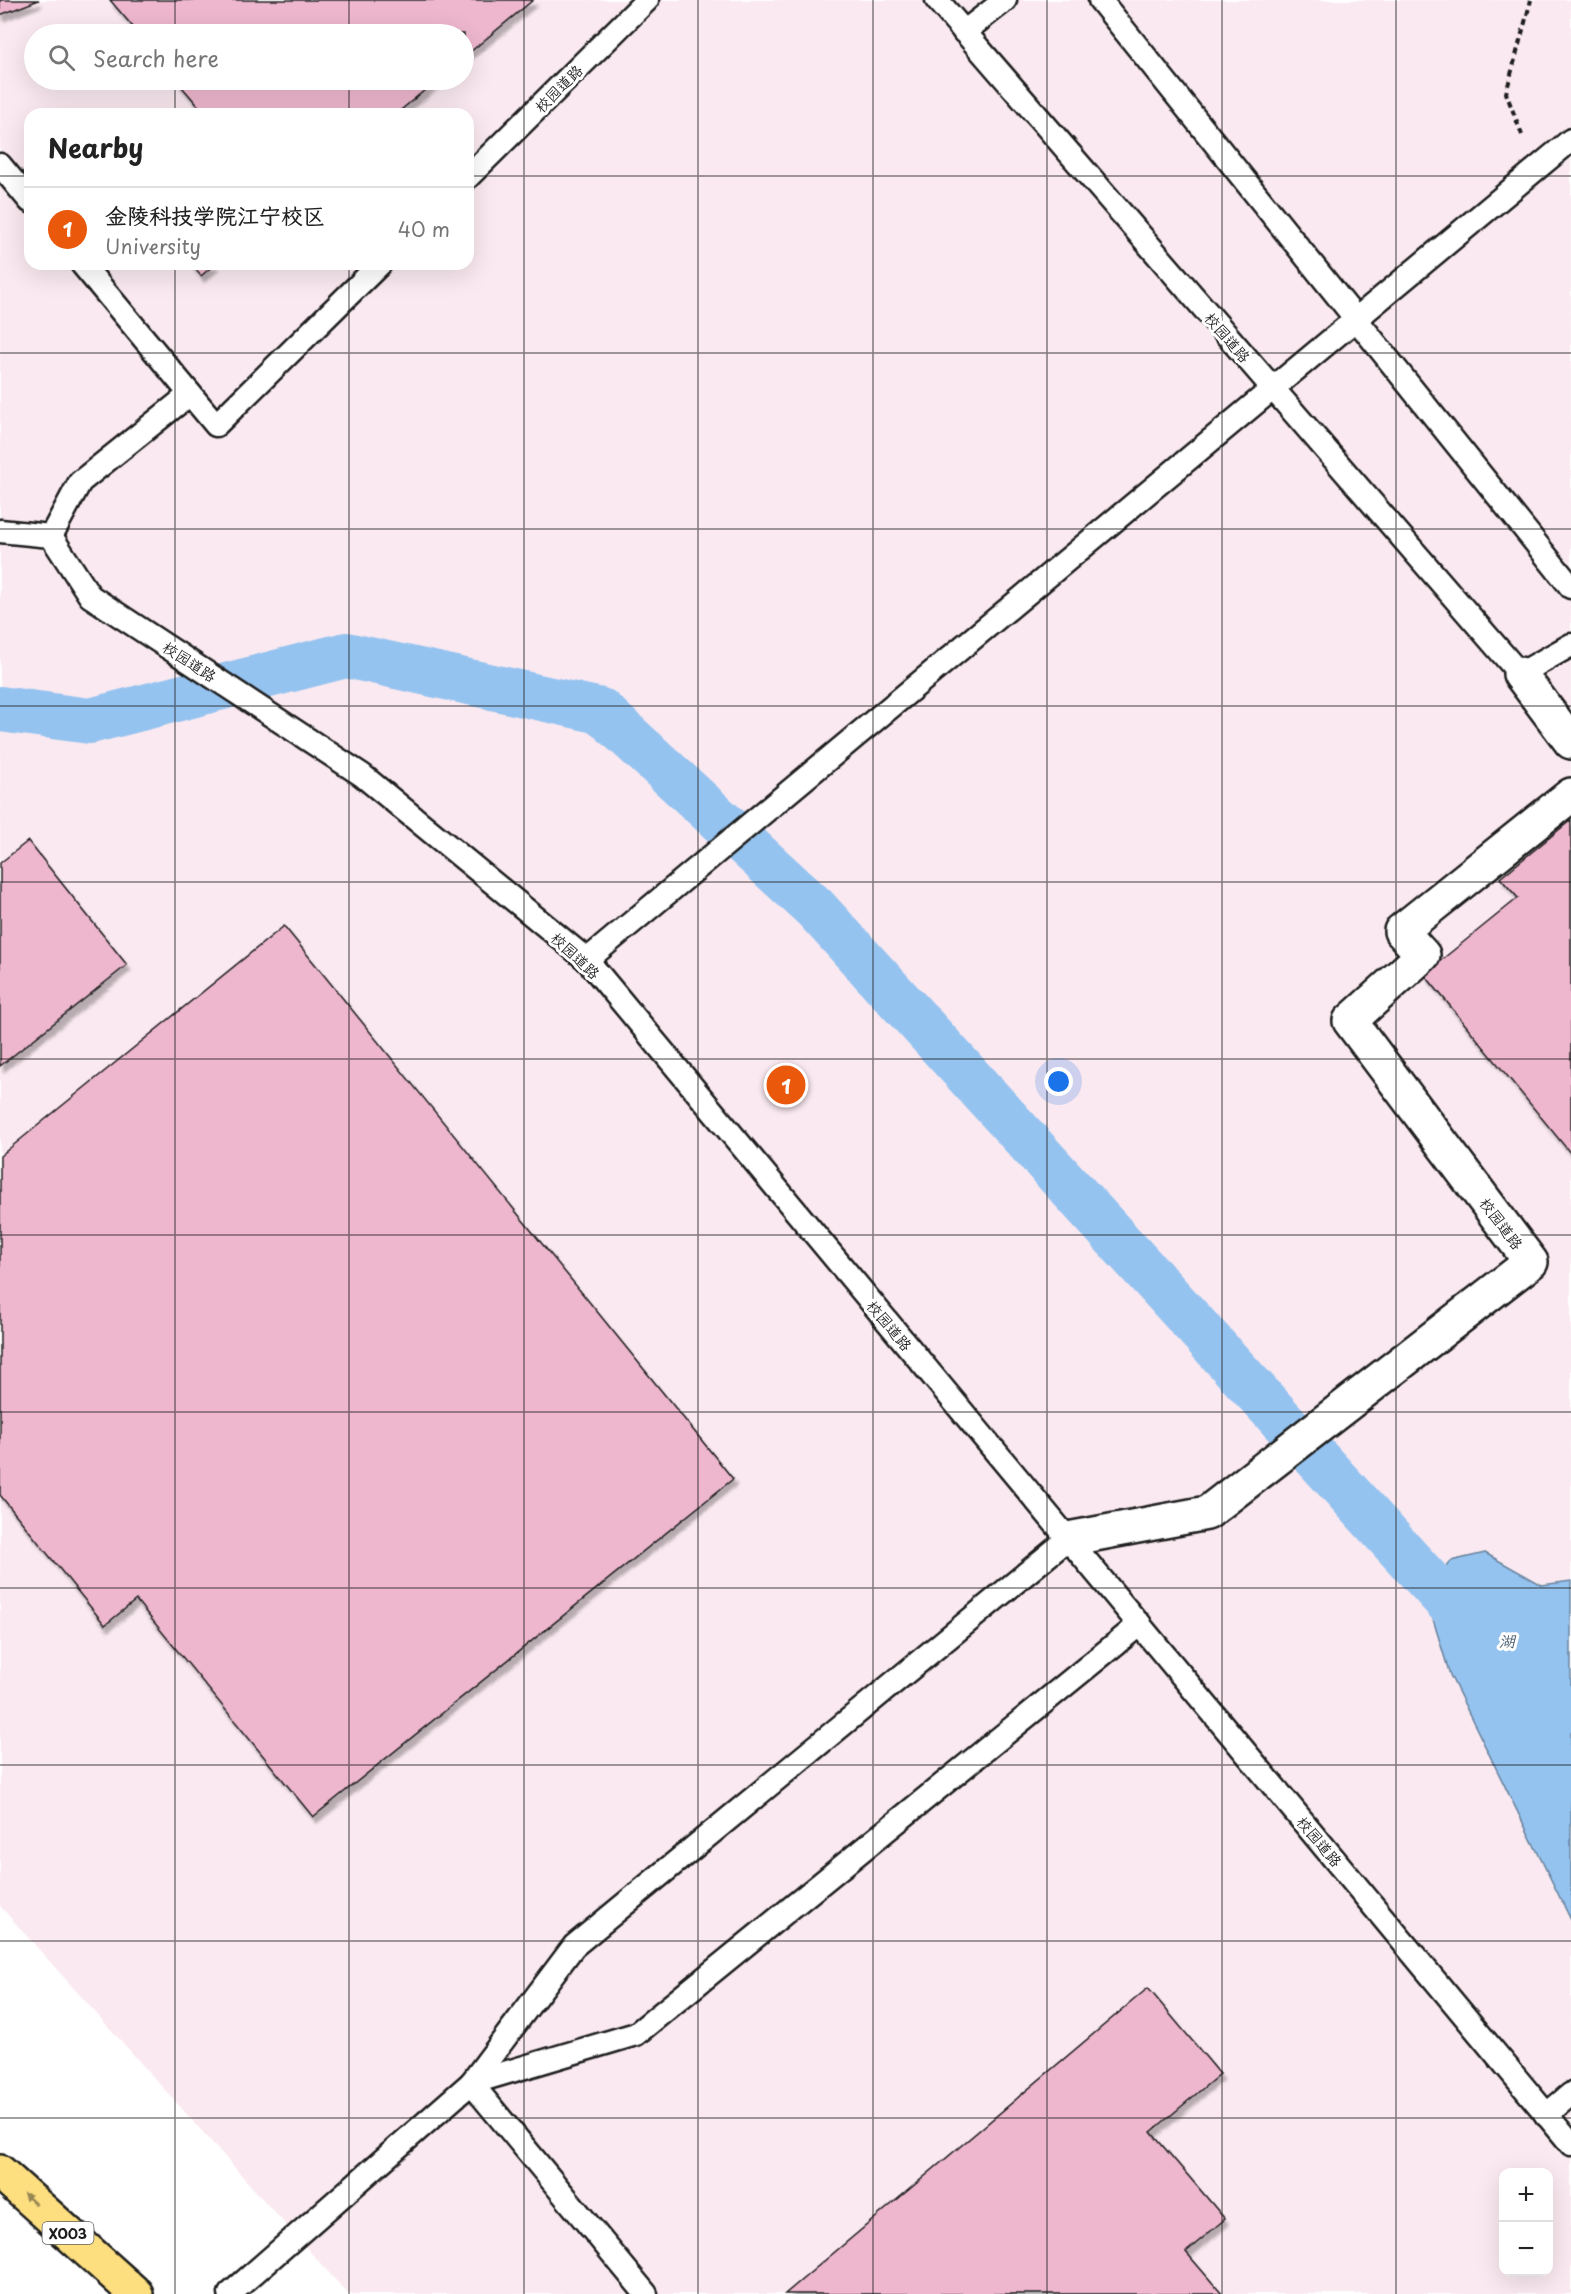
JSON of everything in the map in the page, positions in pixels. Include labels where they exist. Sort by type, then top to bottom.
[{"type":"main road","name":"X003","points":[[0,2172],[136,2294]]},
{"type":"street","name":"校园道路","points":[[1520,674],[1571,742]]},
{"type":"street","name":"校园道路","points":[[1068,1539],[1207,1513],[1532,1262],[1350,1021],[1423,956],[1401,931],[1571,795]]},
{"type":"lane","name":"校园道路","points":[[474,171],[647,0]]},
{"type":"lane","name":"校园道路","points":[[937,0],[1520,674]]},
{"type":"lane","points":[[964,32],[1005,0]]},
{"type":"lane","points":[[1100,0],[1571,587]]},
{"type":"lane","points":[[586,960],[1274,390],[1571,140]]},
{"type":"lane","points":[[0,165],[24,194]]},
{"type":"lane","points":[[87,270],[216,425],[374,270]]},
{"type":"lane","points":[[0,531],[51,536],[80,482],[190,394]]},
{"type":"lane","name":"校园道路","points":[[51,536],[90,596],[362,774],[586,960],[1571,2144]]},
{"type":"lane","points":[[1520,674],[1571,645]]},
{"type":"lane","points":[[230,2294],[471,2083],[574,1946],[1068,1539]]},
{"type":"lane","points":[[471,2083],[636,2034],[1140,1624]]},
{"type":"lane","points":[[471,2083],[646,2294]]},
{"type":"lane","points":[[1546,2115],[1571,2094]]},
{"type":"path","points":[[1532,0],[1506,93],[1535,169]]},
{"type":"shaded area","points":[[0,0],[1571,0],[1571,2294],[348,2294],[0,1906]]},
{"type":"water","name":"湖","points":[[1485,1553],[1542,1585],[1571,1581],[1571,1920],[1450,1675],[1429,1606],[1438,1576],[1451,1561]]},
{"type":"building","points":[[0,0],[39,0],[0,15]]},
{"type":"building","points":[[110,0],[533,0],[474,49],[474,24],[130,24]]},
{"type":"building","points":[[185,90],[425,90],[403,108],[200,108]]},
{"type":"building","points":[[196,270],[208,270],[201,276]]},
{"type":"building","points":[[1571,820],[1571,1154],[1424,974],[1518,898],[1500,878]]},
{"type":"building","points":[[28,841],[127,965],[0,1066],[0,863]]},
{"type":"building","points":[[284,926],[733,1479],[313,1817],[136,1600],[105,1625],[0,1495],[0,1156]]},
{"type":"building","points":[[1148,1988],[1220,2074],[1151,2132],[1225,2219],[1186,2252],[1222,2294],[785,2294]]},
{"type":"waterway","points":[[0,709],[90,721],[346,655],[601,711],[815,908],[1547,1711],[1571,1708]]},
{"type":"place","name":"金陵科技学院江宁校区","points":[[786,1085]]}]
